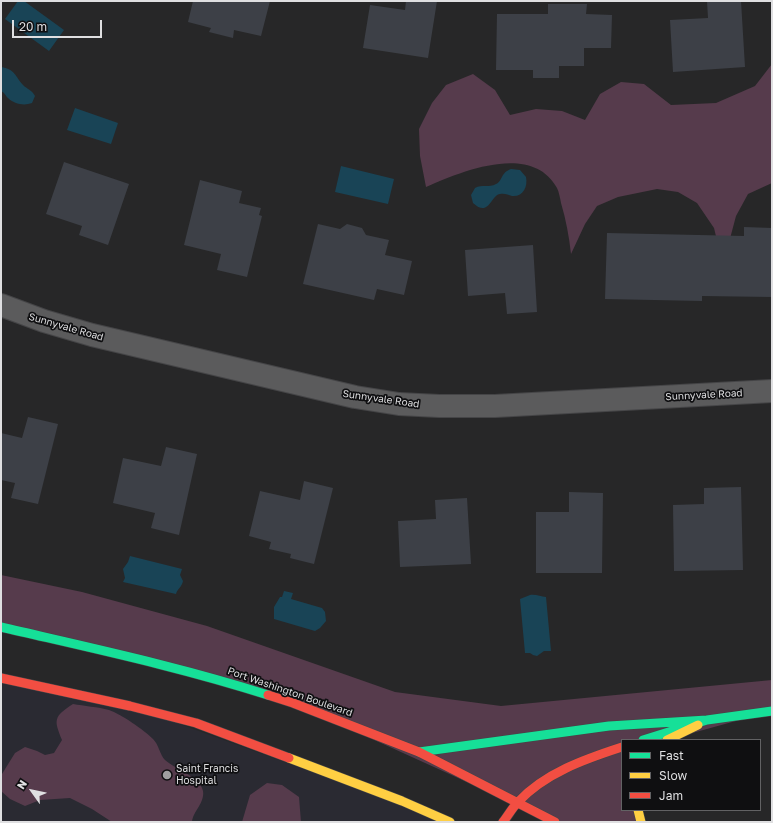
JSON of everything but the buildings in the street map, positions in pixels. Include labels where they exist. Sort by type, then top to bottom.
[{"type":"main road","name":"Port Washington Boulevard","points":[[1,627],[153,662],[225,681],[293,703],[419,752],[555,822]]},
{"type":"main road","points":[[1,678],[130,706],[196,723],[394,798],[450,822]]},
{"type":"main road","points":[[419,752],[608,726],[707,720],[772,711]]},
{"type":"main road","points":[[646,739],[707,720]]},
{"type":"main road","points":[[669,739],[707,720]]},
{"type":"main road","points":[[503,822],[518,802],[534,788],[552,776],[583,761],[621,747]]},
{"type":"main road","points":[[638,811],[642,822]]},
{"type":"street","name":"Sunnyvale Road","points":[[1,305],[44,322],[92,335],[355,397],[399,404],[494,406],[772,391]]},
{"type":"shaded area","points":[[772,64],[772,183],[748,194],[736,216],[723,265],[714,228],[697,203],[678,192],[657,189],[618,197],[597,206],[585,224],[571,254],[566,222],[557,188],[546,174],[531,166],[514,163],[496,164],[458,174],[426,187],[420,156],[419,129],[432,103],[446,85],[473,74],[495,90],[510,115],[536,109],[562,111],[585,120],[600,94],[621,82],[644,84],[671,105],[716,103],[755,86]]},
{"type":"shaded area","points":[[1,575],[82,592],[207,626],[395,692],[501,706],[772,680],[772,711],[671,739],[621,739],[621,811],[638,811],[641,822],[555,822],[293,703],[1,626]]},
{"type":"shaded area","name":"Saint Francis Hospital","points":[[1,678],[130,706],[450,822],[1,822]]},
{"type":"shaded area","points":[[73,704],[109,710],[126,719],[153,739],[165,760],[193,777],[201,786],[203,795],[192,822],[112,822],[92,809],[70,798],[40,800],[25,806],[10,799],[1,791],[2,774],[15,753],[25,747],[45,755],[54,753],[62,740],[57,719],[62,712]]},
{"type":"shaded area","points":[[267,783],[282,785],[299,797],[301,822],[242,822],[250,795]]},
{"type":"water","points":[[18,1],[24,1],[64,30],[49,51],[5,19]]},
{"type":"water","points":[[1,67],[12,71],[23,85],[32,92],[35,96],[32,103],[16,103],[10,100],[1,91]]},
{"type":"water","points":[[75,108],[118,123],[111,144],[67,130]]},
{"type":"water","points":[[341,166],[394,179],[388,204],[335,192]]},
{"type":"water","points":[[511,169],[520,170],[526,177],[525,188],[522,193],[516,196],[505,194],[497,195],[486,207],[483,208],[478,207],[473,203],[471,195],[475,188],[480,186],[491,186],[498,183],[503,175]]},
{"type":"water","points":[[130,556],[182,569],[180,575],[183,581],[176,594],[123,582],[125,578],[123,569]]},
{"type":"water","points":[[284,591],[293,593],[291,599],[322,608],[325,612],[326,621],[320,628],[315,631],[274,619],[274,607],[280,597],[282,597]]},
{"type":"water","points":[[530,595],[546,597],[551,651],[544,651],[537,656],[530,653],[525,653],[520,599]]},
{"type":"traffic: fast","points":[[1,627],[169,667],[268,695]]},
{"type":"traffic: fast","points":[[646,739],[707,720],[772,711]]},
{"type":"traffic: fast","points":[[419,752],[609,726],[707,720]]},
{"type":"traffic: slow","points":[[669,739],[698,725]]},
{"type":"traffic: slow","points":[[289,758],[402,801],[450,822]]},
{"type":"traffic: slow","points":[[638,811],[641,822]]},
{"type":"traffic: jam","points":[[1,678],[130,706],[196,723],[289,758]]},
{"type":"traffic: jam","points":[[268,695],[293,703],[419,752],[555,822]]},
{"type":"traffic: jam","points":[[503,822],[518,802],[540,783],[566,768],[621,747]]},
{"type":"place","name":"Saint Francis Hospital","points":[[167,775]]}]
